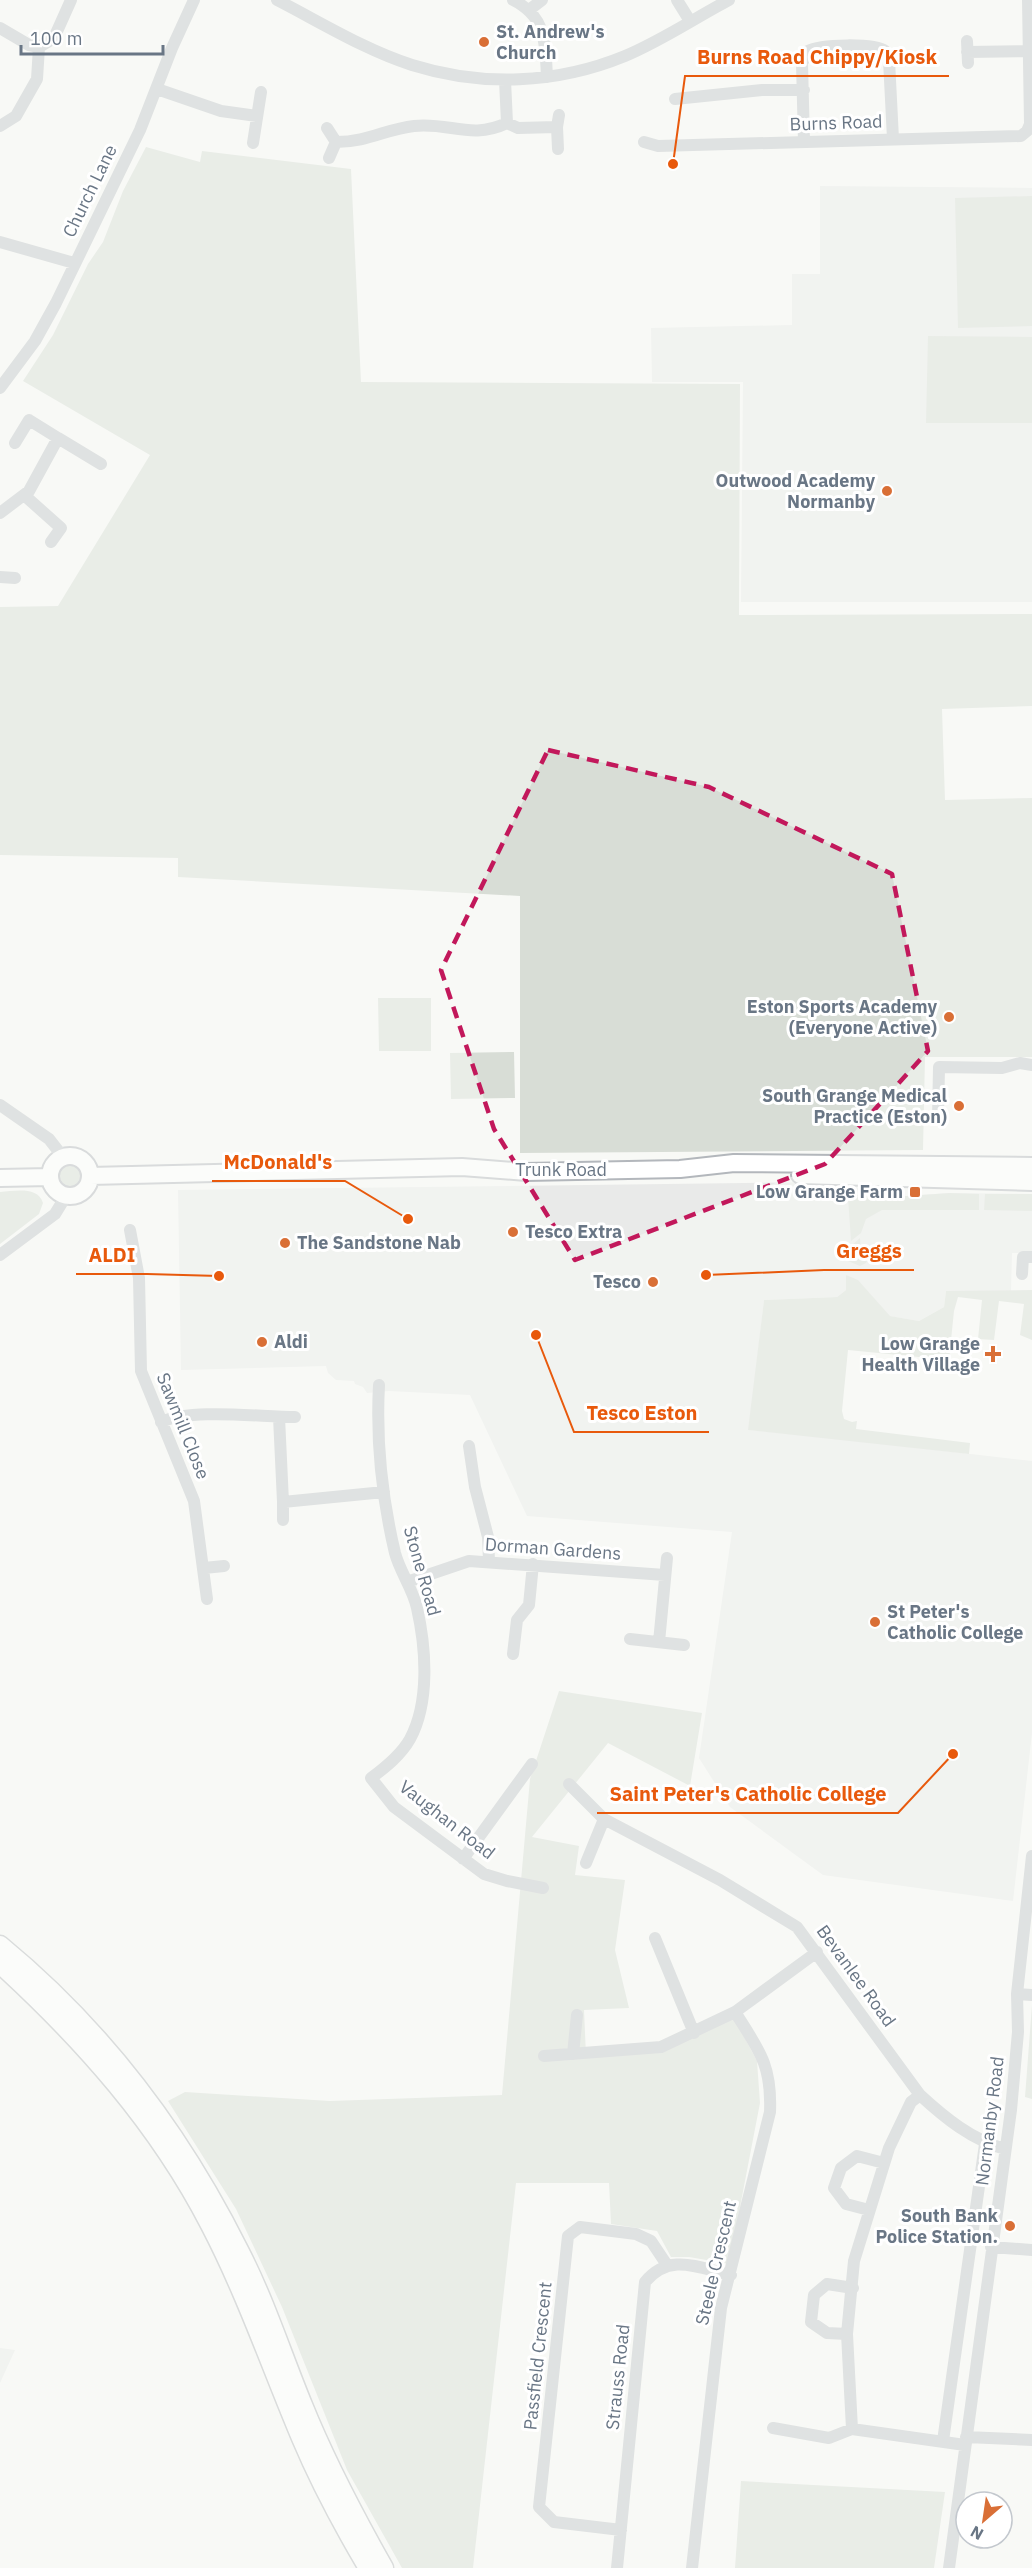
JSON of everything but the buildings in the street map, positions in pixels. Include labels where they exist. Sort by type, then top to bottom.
[{"type":"highway","points":[[0,1945],[52,1992],[110,2053],[178,2144],[240,2252],[330,2466],[384,2568]]},
{"type":"highway","points":[[0,1964],[49,2008],[90,2052],[133,2104],[176,2166],[214,2234],[244,2295],[302,2440],[343,2526],[368,2568]]},
{"type":"main road","points":[[69,1156],[82,1160],[86,1164],[90,1176],[83,1192],[66,1196],[55,1189],[50,1177],[53,1165],[63,1157],[69,1156]]},
{"type":"main road","name":"Trunk Road","points":[[90,1176],[462,1167],[526,1172],[680,1169],[734,1163],[1032,1166]]},
{"type":"main road","points":[[680,1169],[847,1177],[1032,1182]]},
{"type":"main road","points":[[0,1178],[50,1177]]},
{"type":"street","points":[[0,28],[29,45],[39,47],[54,38],[71,0]]},
{"type":"street","name":"Church Lane","points":[[0,388],[35,340],[56,303],[140,130],[172,48],[194,0]]},
{"type":"street","points":[[277,0],[300,5],[410,64],[457,76],[505,80],[547,77],[587,68],[624,56],[729,0]]},
{"type":"street","points":[[513,0],[529,10],[541,28],[545,40],[547,77]]},
{"type":"street","points":[[529,10],[542,0]]},
{"type":"street","points":[[677,0],[690,21]]},
{"type":"street","points":[[967,52],[1029,51],[1028,0]]},
{"type":"street","points":[[804,142],[803,58],[812,49],[872,46],[881,48],[889,60],[893,139]]},
{"type":"street","points":[[0,126],[16,116],[37,80],[39,47]]},
{"type":"street","name":"Burns Road","points":[[645,142],[658,146],[1018,137],[1028,131],[1030,124],[1029,51]]},
{"type":"street","points":[[505,80],[507,123]]},
{"type":"street","points":[[157,89],[221,111],[257,116]]},
{"type":"street","points":[[675,99],[762,90],[804,90]]},
{"type":"street","points":[[253,143],[261,92]]},
{"type":"street","points":[[336,142],[365,140],[415,126],[483,132],[507,123],[518,129],[558,121],[558,149]]},
{"type":"street","points":[[327,128],[336,142]]},
{"type":"street","points":[[329,158],[336,142]]},
{"type":"street","points":[[0,242],[75,263]]},
{"type":"street","points":[[15,443],[29,420],[101,464]]},
{"type":"street","points":[[0,513],[29,491],[58,438]]},
{"type":"street","points":[[24,495],[61,528],[51,542]]},
{"type":"street","points":[[0,578],[15,578]]},
{"type":"street","points":[[938,1119],[939,1067],[1002,1068],[1020,1063],[1032,1065]]},
{"type":"street","points":[[0,1105],[49,1139],[63,1157]]},
{"type":"street","points":[[0,1255],[55,1214],[66,1196]]},
{"type":"street","name":"Sawmill Close","points":[[130,1230],[139,1278],[141,1371],[194,1501],[207,1599]]},
{"type":"street","points":[[1023,1274],[1023,1257],[1032,1257]]},
{"type":"street","name":"Stone Road","points":[[371,1778],[392,1762],[410,1739],[423,1697],[423,1647],[419,1617],[396,1555],[384,1492],[377,1422],[379,1385]]},
{"type":"street","points":[[161,1422],[173,1417],[295,1417]]},
{"type":"street","points":[[279,1417],[283,1520]]},
{"type":"street","points":[[469,1446],[488,1537],[489,1561]]},
{"type":"street","points":[[283,1502],[384,1492]]},
{"type":"street","points":[[659,1642],[667,1558]]},
{"type":"street","name":"Dorman Gardens","points":[[407,1582],[470,1561],[665,1575]]},
{"type":"street","points":[[513,1654],[517,1620],[529,1605],[533,1564]]},
{"type":"street","points":[[204,1568],[224,1566]]},
{"type":"street","points":[[630,1640],[684,1645]]},
{"type":"street","points":[[463,1859],[532,1764]]},
{"type":"street","name":"Vaughan Road","points":[[371,1778],[394,1807],[484,1874],[543,1888]]},
{"type":"street","name":"Bevanlee Road","points":[[570,1784],[604,1819],[720,1880],[797,1927],[920,2095],[942,2115],[985,2144],[1005,2149]]},
{"type":"street","points":[[586,1863],[604,1819]]},
{"type":"street","name":"Normanby Road","points":[[949,2568],[1005,2149],[1018,2032],[1017,1994],[1032,1856]]},
{"type":"street","points":[[655,1938],[694,2033]]},
{"type":"street","points":[[544,2056],[661,2047],[735,2012],[817,1952]]},
{"type":"street","points":[[1017,1994],[1032,1995]]},
{"type":"street","name":"Steele Crescent","points":[[692,2568],[721,2308],[770,2112],[771,2089],[762,2056],[735,2012]]},
{"type":"street","points":[[573,2054],[577,2015]]},
{"type":"street","points":[[852,2429],[848,2334],[854,2261],[884,2163],[911,2102],[920,2095]]},
{"type":"street","points":[[943,2441],[985,2144]]},
{"type":"street","points":[[869,2210],[846,2204],[834,2188],[841,2168],[857,2156],[884,2163]]},
{"type":"street","name":"Passfield Crescent","points":[[621,2530],[554,2522],[539,2507],[568,2236],[580,2227],[636,2234],[651,2241],[667,2265]]},
{"type":"street","points":[[991,2247],[1032,2250]]},
{"type":"street","points":[[667,2265],[682,2264],[731,2275]]},
{"type":"street","name":"Strauss Road","points":[[617,2568],[645,2282],[655,2270],[667,2265]]},
{"type":"street","points":[[848,2334],[827,2333],[812,2322],[814,2295],[827,2284],[853,2288]]},
{"type":"street","points":[[773,2428],[829,2438],[852,2429],[943,2441],[1032,2440]]},
{"type":"highlighted area","points":[[548,750],[709,787],[892,874],[928,1051],[825,1164],[575,1260],[494,1129],[441,970]]},
{"type":"shaded area","points":[[146,147],[200,162],[202,151],[351,169],[361,382],[740,384],[739,615],[1032,614],[1032,706],[942,709],[945,800],[1032,798],[1032,1057],[925,1057],[923,1150],[520,1153],[520,896],[178,877],[178,858],[0,855],[0,607],[58,606],[150,455],[23,381],[53,335],[88,264],[103,242],[123,191]]},
{"type":"shaded area","name":"Outwood Academy Normanby","points":[[820,186],[1032,188],[1032,602],[741,602],[743,382],[652,382],[651,328],[792,325],[792,274],[820,274]]},
{"type":"shaded area","points":[[1032,196],[1032,326],[958,328],[955,198]]},
{"type":"shaded area","points":[[928,336],[1032,337],[1032,423],[926,423]]},
{"type":"shaded area","points":[[378,998],[431,998],[431,1051],[379,1051]]},
{"type":"shaded area","points":[[514,1052],[515,1098],[451,1099],[450,1053]]},
{"type":"shaded area","points":[[70,1165],[79,1168],[82,1177],[79,1186],[70,1189],[61,1186],[58,1177],[61,1168]]},
{"type":"shaded area","points":[[826,1182],[906,1196],[950,1193],[1032,1194],[1032,1253],[1012,1253],[1011,1291],[946,1291],[944,1307],[919,1321],[889,1316],[862,1285],[846,1275],[846,1290],[837,1297],[764,1300],[749,1430],[1032,1461],[1032,1733],[1013,1901],[823,1875],[730,1807],[699,1758],[732,1532],[527,1516],[470,1395],[389,1391],[367,1393],[354,1381],[336,1380],[328,1373],[326,1366],[181,1370],[178,1190]]},
{"type":"shaded area","points":[[852,1191],[906,1196],[979,1194],[979,1210],[882,1210],[866,1219],[861,1233],[851,1241],[848,1197]]},
{"type":"shaded area","points":[[0,1192],[31,1192],[36,1194],[43,1203],[39,1214],[0,1244]]},
{"type":"shaded area","points":[[985,1194],[1032,1194],[1032,1211],[984,1210]]},
{"type":"shaded area","points":[[860,1238],[861,1259],[868,1259],[860,1266],[848,1261],[846,1251],[851,1251],[851,1246]]},
{"type":"shaded area","points":[[846,1275],[858,1280],[890,1316],[919,1321],[944,1307],[946,1291],[1032,1290],[1032,1340],[1020,1335],[1024,1304],[999,1301],[994,1340],[978,1339],[982,1300],[958,1297],[954,1311],[949,1360],[848,1350],[842,1411],[844,1419],[857,1421],[856,1429],[970,1443],[969,1454],[748,1430],[764,1300],[837,1297],[846,1290]]},
{"type":"shaded area","points":[[559,1691],[702,1713],[690,1786],[608,1743],[532,1837],[579,1846],[575,1875],[625,1880],[615,1950],[629,2008],[584,2010],[586,2055],[665,2049],[732,2014],[757,2061],[760,2103],[729,2264],[689,2257],[671,2257],[657,2231],[611,2224],[609,2183],[516,2183],[473,2568],[402,2568],[347,2470],[282,2307],[236,2209],[168,2101],[185,2092],[330,2101],[502,2095],[530,1779]]},
{"type":"shaded area","points":[[1032,2005],[1032,2099],[1025,2097]]},
{"type":"shaded area","points":[[0,2348],[15,2350],[0,2383]]},
{"type":"shaded area","points":[[741,2481],[945,2492],[934,2568],[735,2568]]},
{"type":"place","name":"St. Andrew's Church","points":[[484,42]]},
{"type":"place","name":"Burns Road Chippy/Kiosk","points":[[673,164]]},
{"type":"place","name":"Outwood Academy Normanby","points":[[887,491]]},
{"type":"place","name":"Eston Sports Academy (Everyone Active)","points":[[949,1017]]},
{"type":"place","name":"South Grange Medical Practice (Eston)","points":[[959,1106]]},
{"type":"place","name":"Low Grange Farm","points":[[915,1192]]},
{"type":"place","name":"McDonald's","points":[[408,1219]]},
{"type":"place","name":"Tesco Extra","points":[[513,1232]]},
{"type":"place","name":"The Sandstone Nab","points":[[285,1243]]},
{"type":"place","name":"Greggs","points":[[706,1275]]},
{"type":"place","name":"ALDI","points":[[219,1276]]},
{"type":"place","name":"Tesco","points":[[653,1282]]},
{"type":"place","name":"Tesco Eston","points":[[536,1335]]},
{"type":"place","name":"Aldi","points":[[262,1342]]},
{"type":"place","name":"Low Grange Health Village","points":[[993,1354]]},
{"type":"place","name":"St Peter's Catholic College","points":[[875,1622]]},
{"type":"place","name":"Saint Peter's Catholic College","points":[[953,1754]]},
{"type":"place","name":"South Bank Police Station.","points":[[1010,2226]]}]
